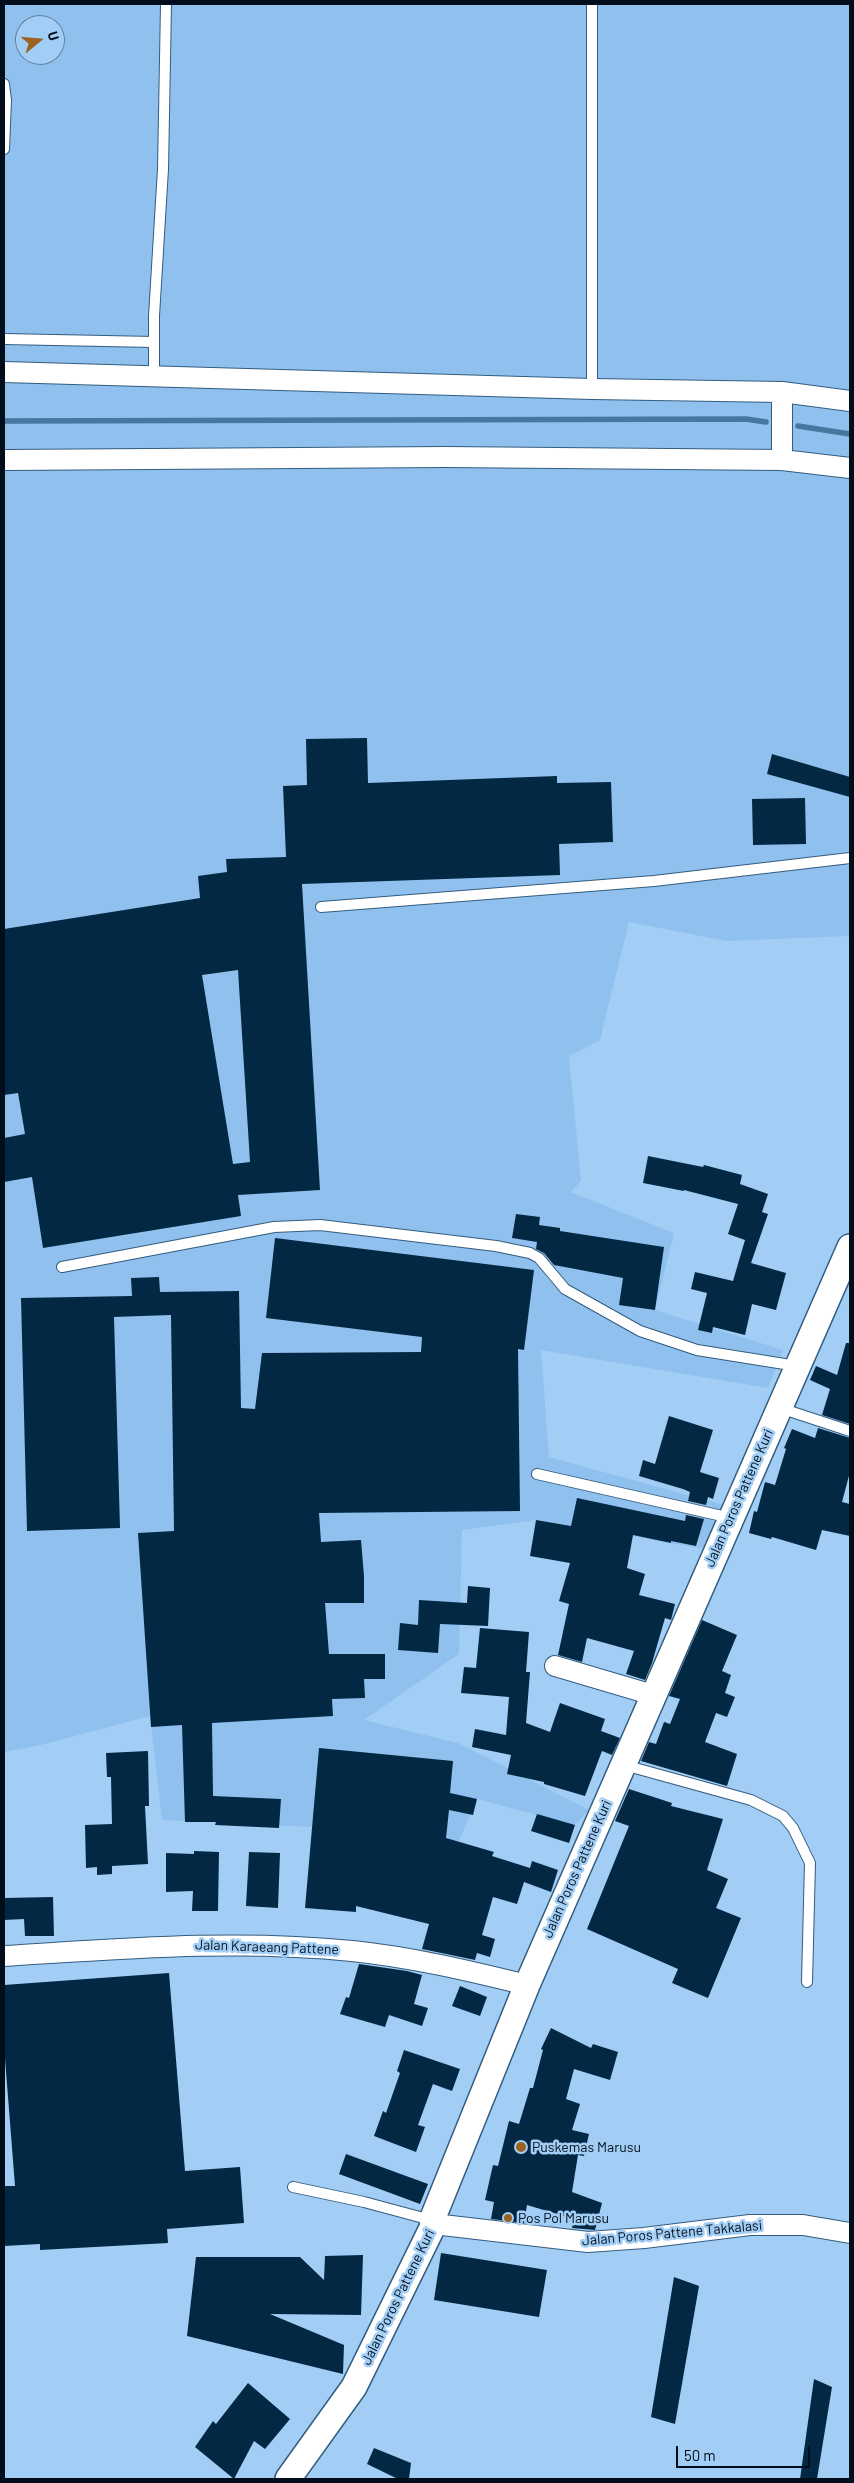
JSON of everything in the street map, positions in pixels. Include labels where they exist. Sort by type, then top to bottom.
[{"type":"street","points":[[4,372],[154,378],[782,392],[850,401]]},
{"type":"street","points":[[782,392],[782,460]]},
{"type":"street","points":[[4,460],[435,457],[782,460],[850,468]]},
{"type":"street","name":"Jalan Poros Pattene Kuri","points":[[288,2479],[354,2387],[433,2222],[527,1985],[850,1247]]},
{"type":"street","points":[[555,1666],[653,1695]]},
{"type":"street","name":"Jalan Karaeang Pattene","points":[[4,1956],[202,1944],[271,1945],[353,1951],[462,1969],[527,1985]]},
{"type":"street","name":"Jalan Poros Pattene Takkalasi","points":[[433,2222],[588,2242],[644,2238],[750,2225],[803,2225],[850,2233]]},
{"type":"lane","points":[[154,378],[154,342],[163,169],[166,4]]},
{"type":"lane","points":[[592,4],[592,389]]},
{"type":"lane","points":[[4,84],[6,100],[4,149]]},
{"type":"lane","points":[[4,339],[154,342]]},
{"type":"lane","points":[[321,907],[654,881],[850,858]]},
{"type":"lane","points":[[62,1267],[274,1227],[320,1226],[496,1246],[530,1253],[539,1258],[565,1289],[640,1331],[697,1350],[797,1366]]},
{"type":"lane","points":[[779,1408],[850,1431]]},
{"type":"lane","points":[[537,1474],[731,1518]]},
{"type":"lane","points":[[623,1764],[751,1800],[783,1816],[793,1828],[810,1863],[807,1982]]},
{"type":"lane","points":[[293,2187],[364,2202],[433,2222]]},
{"type":"shaded area","points":[[4,4],[850,4],[850,936],[726,941],[629,922],[600,1040],[569,1056],[581,1181],[571,1192],[674,1233],[655,1310],[783,1350],[768,1388],[541,1350],[549,1457],[735,1508],[716,1551],[536,1520],[462,1530],[459,1654],[364,1720],[458,1743],[589,1810],[575,1825],[477,1799],[459,1841],[312,1827],[162,1820],[150,1716],[41,1745],[4,1752]]},
{"type":"building","points":[[367,738],[368,783],[557,776],[557,783],[611,782],[613,842],[559,844],[560,875],[302,884],[320,1190],[238,1195],[241,1216],[43,1248],[32,1177],[4,1182],[4,1138],[25,1134],[18,1093],[4,1095],[4,929],[200,898],[198,876],[227,872],[226,859],[286,857],[283,786],[307,785],[306,739]],"holes":[[[238,970],[250,1162],[233,1164],[202,975]]]},
{"type":"building","points":[[772,754],[850,777],[850,797],[767,774]]},
{"type":"building","points":[[805,798],[806,844],[753,845],[752,799]]},
{"type":"building","points":[[648,1156],[703,1167],[704,1165],[742,1175],[740,1184],[768,1194],[762,1212],[768,1214],[751,1263],[786,1273],[776,1310],[752,1304],[745,1335],[713,1327],[712,1333],[698,1330],[707,1293],[691,1289],[695,1272],[733,1281],[745,1240],[728,1234],[738,1204],[684,1190],[643,1183]]},
{"type":"building","points":[[516,1214],[540,1217],[539,1225],[560,1228],[560,1231],[664,1247],[655,1310],[619,1305],[623,1278],[554,1265],[544,1253],[536,1249],[537,1242],[512,1238]]},
{"type":"building","points":[[275,1238],[534,1270],[524,1350],[518,1349],[520,1511],[319,1513],[321,1542],[361,1540],[364,1576],[364,1603],[325,1603],[329,1654],[385,1654],[385,1679],[364,1679],[365,1698],[332,1699],[333,1716],[212,1723],[213,1796],[281,1799],[279,1828],[215,1825],[216,1822],[185,1822],[182,1725],[151,1727],[138,1533],[174,1531],[171,1315],[114,1317],[120,1528],[27,1531],[21,1298],[132,1296],[131,1278],[159,1277],[160,1292],[239,1291],[241,1408],[255,1409],[262,1353],[421,1352],[422,1337],[266,1318]]},
{"type":"building","points":[[846,1343],[850,1343],[850,1424],[822,1415],[830,1389],[810,1380],[816,1366],[837,1375]]},
{"type":"building","points":[[669,1416],[713,1430],[700,1472],[719,1478],[713,1499],[708,1497],[706,1505],[688,1501],[690,1492],[639,1476],[643,1460],[655,1464]]},
{"type":"building","points":[[818,1428],[850,1438],[850,1472],[842,1502],[850,1504],[850,1536],[822,1530],[816,1550],[772,1537],[771,1539],[749,1533],[754,1511],[757,1512],[765,1482],[775,1485],[786,1449],[784,1448],[792,1429],[815,1438]]},
{"type":"building","points":[[577,1498],[685,1521],[686,1515],[704,1519],[696,1546],[633,1535],[627,1568],[645,1574],[639,1595],[675,1604],[671,1620],[665,1618],[645,1680],[626,1674],[634,1651],[587,1638],[582,1662],[558,1655],[569,1604],[559,1601],[570,1563],[530,1556],[536,1520],[571,1526]]},
{"type":"building","points":[[468,1586],[490,1588],[488,1626],[440,1624],[438,1653],[398,1650],[400,1623],[418,1625],[419,1600],[467,1603]]},
{"type":"building","points":[[702,1620],[737,1635],[722,1671],[731,1675],[725,1693],[735,1697],[727,1717],[716,1713],[705,1742],[737,1754],[727,1786],[641,1761],[649,1742],[656,1744],[664,1722],[670,1724],[680,1699],[669,1696]]},
{"type":"building","points":[[480,1628],[529,1632],[526,1672],[530,1672],[526,1723],[550,1732],[560,1703],[605,1719],[601,1731],[620,1738],[612,1755],[602,1751],[585,1796],[544,1784],[544,1782],[507,1774],[511,1755],[472,1747],[475,1729],[506,1735],[509,1697],[461,1693],[464,1667],[476,1668]]},
{"type":"building","points":[[319,1748],[453,1761],[450,1793],[477,1799],[473,1815],[449,1810],[446,1838],[494,1852],[492,1856],[530,1868],[532,1861],[558,1870],[551,1892],[524,1882],[517,1904],[493,1897],[482,1935],[495,1939],[490,1957],[477,1953],[475,1960],[422,1949],[429,1924],[356,1906],[356,1912],[305,1908]]},
{"type":"building","points":[[148,1751],[149,1806],[145,1806],[148,1864],[112,1866],[112,1874],[97,1875],[97,1867],[86,1868],[85,1825],[112,1824],[111,1777],[107,1777],[106,1753]]},
{"type":"building","points":[[629,1789],[672,1803],[671,1806],[723,1819],[707,1870],[728,1879],[716,1908],[741,1918],[708,1998],[672,1983],[678,1969],[587,1929],[629,1826],[615,1821]]},
{"type":"building","points":[[537,1814],[575,1825],[569,1843],[531,1831]]},
{"type":"building","points":[[194,1851],[219,1852],[218,1911],[192,1911],[193,1891],[166,1892],[166,1853],[194,1854]]},
{"type":"building","points":[[249,1852],[280,1853],[278,1908],[246,1906]]},
{"type":"building","points":[[53,1897],[54,1936],[25,1936],[24,1919],[4,1920],[4,1898]]},
{"type":"building","points":[[359,1964],[422,1975],[414,2004],[428,2008],[422,2026],[389,2015],[385,2027],[340,2014],[346,1997],[349,1998]]},
{"type":"building","points":[[169,1973],[185,2171],[240,2167],[244,2223],[167,2229],[168,2243],[40,2250],[40,2244],[4,2246],[4,2186],[15,2186],[4,2046],[4,1985]]},
{"type":"building","points":[[460,1986],[487,1997],[480,2016],[452,2006]]},
{"type":"building","points":[[551,2028],[591,2048],[593,2044],[618,2052],[610,2080],[574,2069],[566,2099],[580,2104],[572,2130],[589,2134],[584,2156],[578,2155],[572,2192],[602,2203],[595,2230],[572,2228],[574,2219],[527,2205],[524,2223],[491,2219],[494,2202],[485,2200],[493,2165],[498,2166],[509,2121],[519,2124],[530,2088],[533,2088],[543,2050],[541,2049]]},
{"type":"building","points":[[404,2050],[460,2069],[452,2091],[433,2084],[418,2125],[425,2127],[416,2152],[374,2136],[383,2111],[386,2113],[400,2073],[397,2071]]},
{"type":"building","points":[[346,2154],[428,2184],[420,2204],[339,2174]]},
{"type":"building","points":[[441,2253],[547,2270],[539,2317],[434,2300]]},
{"type":"building","points":[[363,2255],[361,2315],[270,2314],[344,2345],[343,2374],[187,2336],[196,2257],[300,2257],[324,2280],[325,2256]]},
{"type":"building","points":[[674,2277],[699,2286],[675,2424],[651,2417]]},
{"type":"building","points":[[814,2379],[832,2387],[817,2479],[800,2479]]},
{"type":"building","points":[[248,2383],[290,2419],[265,2449],[254,2441],[234,2479],[195,2447],[213,2421],[216,2424]]},
{"type":"building","points":[[374,2448],[411,2463],[409,2479],[398,2479],[367,2464]]},
{"type":"waterway","points":[[4,421],[746,419],[766,422]]},
{"type":"waterway","points":[[798,426],[850,434]]},
{"type":"place","name":"Puskemas Marusu","points":[[521,2147]]},
{"type":"place","name":"Pos Pol Marusu","points":[[508,2218]]}]
